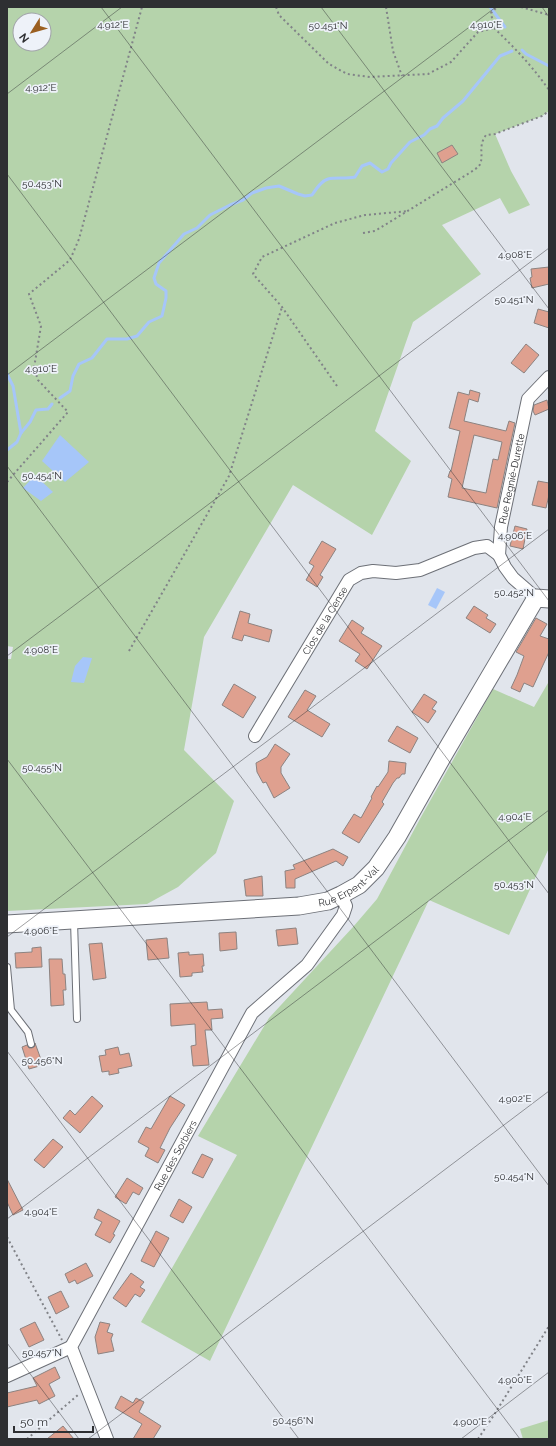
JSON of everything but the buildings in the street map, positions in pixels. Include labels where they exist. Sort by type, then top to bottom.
[{"type":"street","name":"Rue Regnié-Durette","points":[[499,554],[501,527],[528,399],[549,377]]},
{"type":"street","name":"Clos de la Cense","points":[[255,736],[349,580],[361,573],[373,570],[396,573],[420,570],[474,548],[488,546],[499,554]]},
{"type":"street","points":[[499,554],[505,567],[513,578],[542,599]]},
{"type":"street","name":"Rue Erpent-Val","points":[[7,924],[299,906],[328,901],[359,885],[376,868],[396,837],[444,754],[542,599]]},
{"type":"street","name":"Rue des Sorbiers","points":[[71,1347],[252,1013],[307,965],[343,915],[346,906],[342,895]]},
{"type":"street","points":[[7,1376],[71,1347],[107,1439]]},
{"type":"lane","points":[[74,919],[77,1019]]},
{"type":"lane","points":[[7,967],[11,1010],[28,1032],[31,1044]]},
{"type":"path","points":[[7,482],[68,412],[38,380],[34,368],[41,326],[29,294],[70,260],[78,239],[142,7]]},
{"type":"path","points":[[276,7],[279,15],[329,64],[347,74],[370,77],[428,74],[451,62],[478,32],[494,28]]},
{"type":"path","points":[[386,7],[392,51],[402,76]]},
{"type":"path","points":[[497,7],[491,12],[494,28],[521,54],[539,75],[549,90]]},
{"type":"path","points":[[521,7],[549,15]]},
{"type":"path","points":[[363,233],[375,231],[472,172],[479,165],[481,159],[480,146],[486,135],[495,134],[542,116],[549,111]]},
{"type":"path","points":[[337,386],[282,307],[253,274],[262,256],[335,223],[365,215],[409,211]]},
{"type":"path","points":[[129,651],[229,476],[282,307]]},
{"type":"path","points":[[7,1238],[61,1340],[71,1347]]},
{"type":"path","points":[[478,1439],[549,1326]]},
{"type":"path","points":[[27,1439],[87,1387]]},
{"type":"green space","points":[[7,7],[549,7],[549,111],[542,116],[495,134],[511,171],[530,205],[509,214],[500,198],[442,225],[481,274],[413,322],[375,431],[411,461],[372,535],[293,485],[204,637],[184,750],[234,801],[216,853],[178,887],[147,904],[7,911],[7,659],[11,659],[13,647],[7,646]]},
{"type":"green space","points":[[548,683],[549,848],[509,935],[429,900],[210,1361],[141,1322],[237,1155],[198,1136],[269,1018],[377,899],[493,689],[534,707]]},
{"type":"green space","points":[[549,1420],[549,1439],[523,1439],[520,1429]]},
{"type":"water","points":[[60,435],[89,462],[65,482],[42,461]]},
{"type":"water","points":[[35,475],[53,492],[41,501],[23,488]]},
{"type":"water","points":[[437,588],[445,592],[436,609],[428,605]]},
{"type":"water","points":[[83,657],[92,658],[84,683],[71,682],[75,666]]},
{"type":"waterway","points":[[490,7],[505,27]]},
{"type":"waterway","points":[[522,50],[526,54],[549,66]]},
{"type":"waterway","points":[[60,398],[70,391],[73,376],[79,364],[92,358],[107,339],[127,339],[137,336],[149,322],[162,316],[166,291],[156,284],[154,278],[159,263],[184,234],[197,228],[210,215],[243,200],[252,193],[266,188],[279,186],[305,196],[312,195],[325,180],[331,178],[355,177],[362,166],[370,163],[382,172],[388,169],[391,163],[410,142],[437,126],[443,118],[463,101],[500,56],[512,51]]},
{"type":"waterway","points":[[7,374],[13,386],[21,433]]},
{"type":"waterway","points":[[7,450],[17,442],[36,410],[48,409],[52,404]]}]
